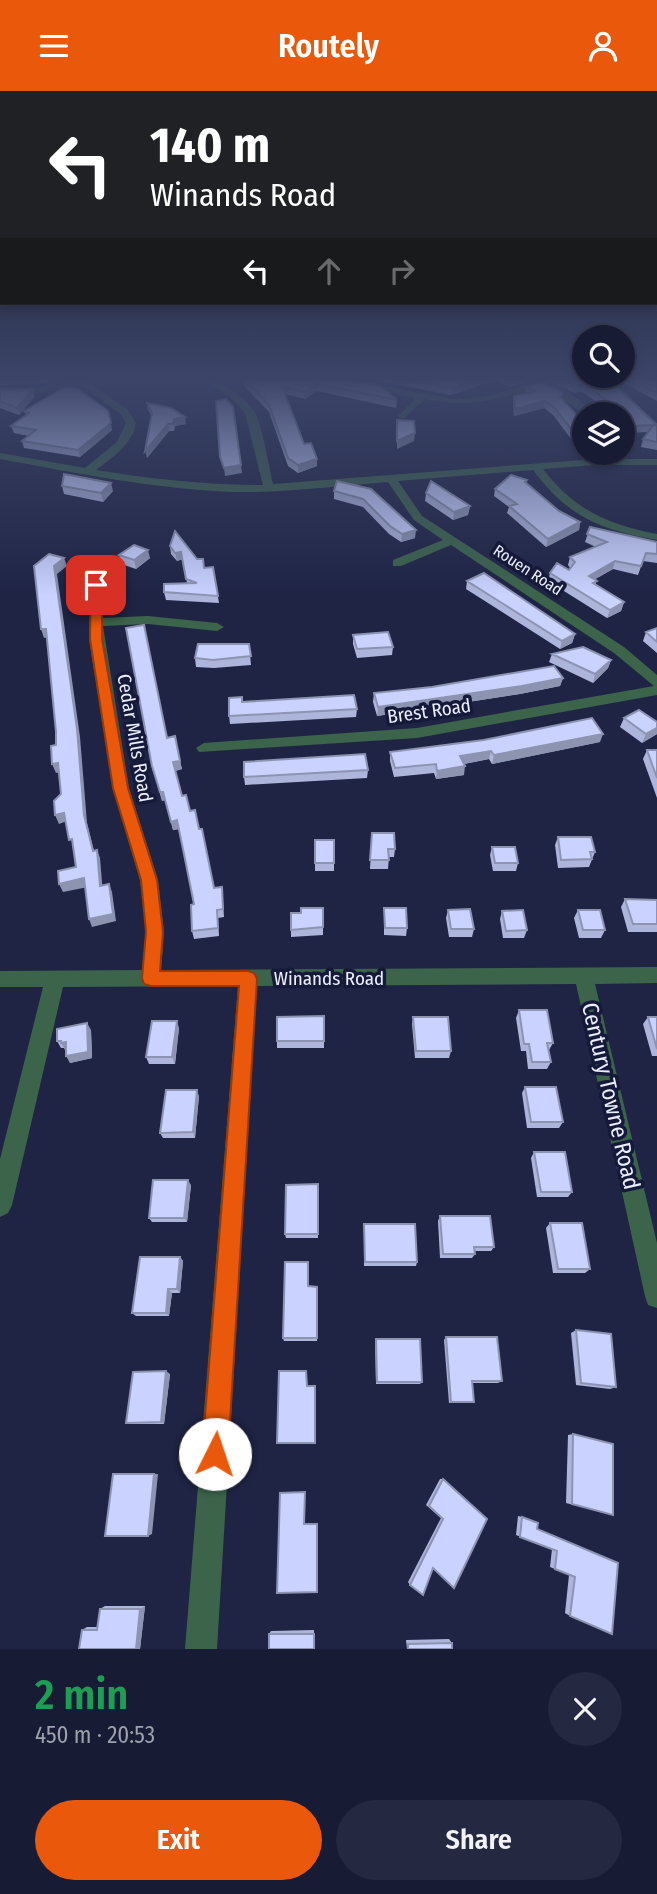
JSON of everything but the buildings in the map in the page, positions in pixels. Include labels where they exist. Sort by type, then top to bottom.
[{"type":"street","points":[[88,471],[112,451]]},
{"type":"street","points":[[260,451],[269,488]]},
{"type":"street","points":[[0,456],[200,488],[269,488],[572,463]]},
{"type":"street","points":[[635,459],[657,462]]},
{"type":"street","points":[[536,467],[553,492],[581,514],[625,531],[657,537]]},
{"type":"street","name":"Rouen Road","points":[[391,478],[401,497],[418,517],[619,650],[657,682]]},
{"type":"street","points":[[397,563],[451,541]]},
{"type":"street","name":"Cedar Mills Road","points":[[96,585],[96,639],[121,788],[149,880],[155,932],[151,978]]},
{"type":"street","points":[[96,622],[149,621],[217,627]]},
{"type":"street","name":"Brest Road","points":[[204,748],[417,733],[657,690]]},
{"type":"street","name":"Winands Road","points":[[0,979],[657,975]]},
{"type":"street","name":"Century Towne Road","points":[[584,977],[657,1296]]},
{"type":"street","points":[[0,1205],[55,979]]},
{"type":"street","points":[[201,1649],[248,979]]},
{"type":"route","points":[[96,585],[96,639],[121,788],[149,880],[155,932],[151,978],[248,979],[215,1454]]}]
